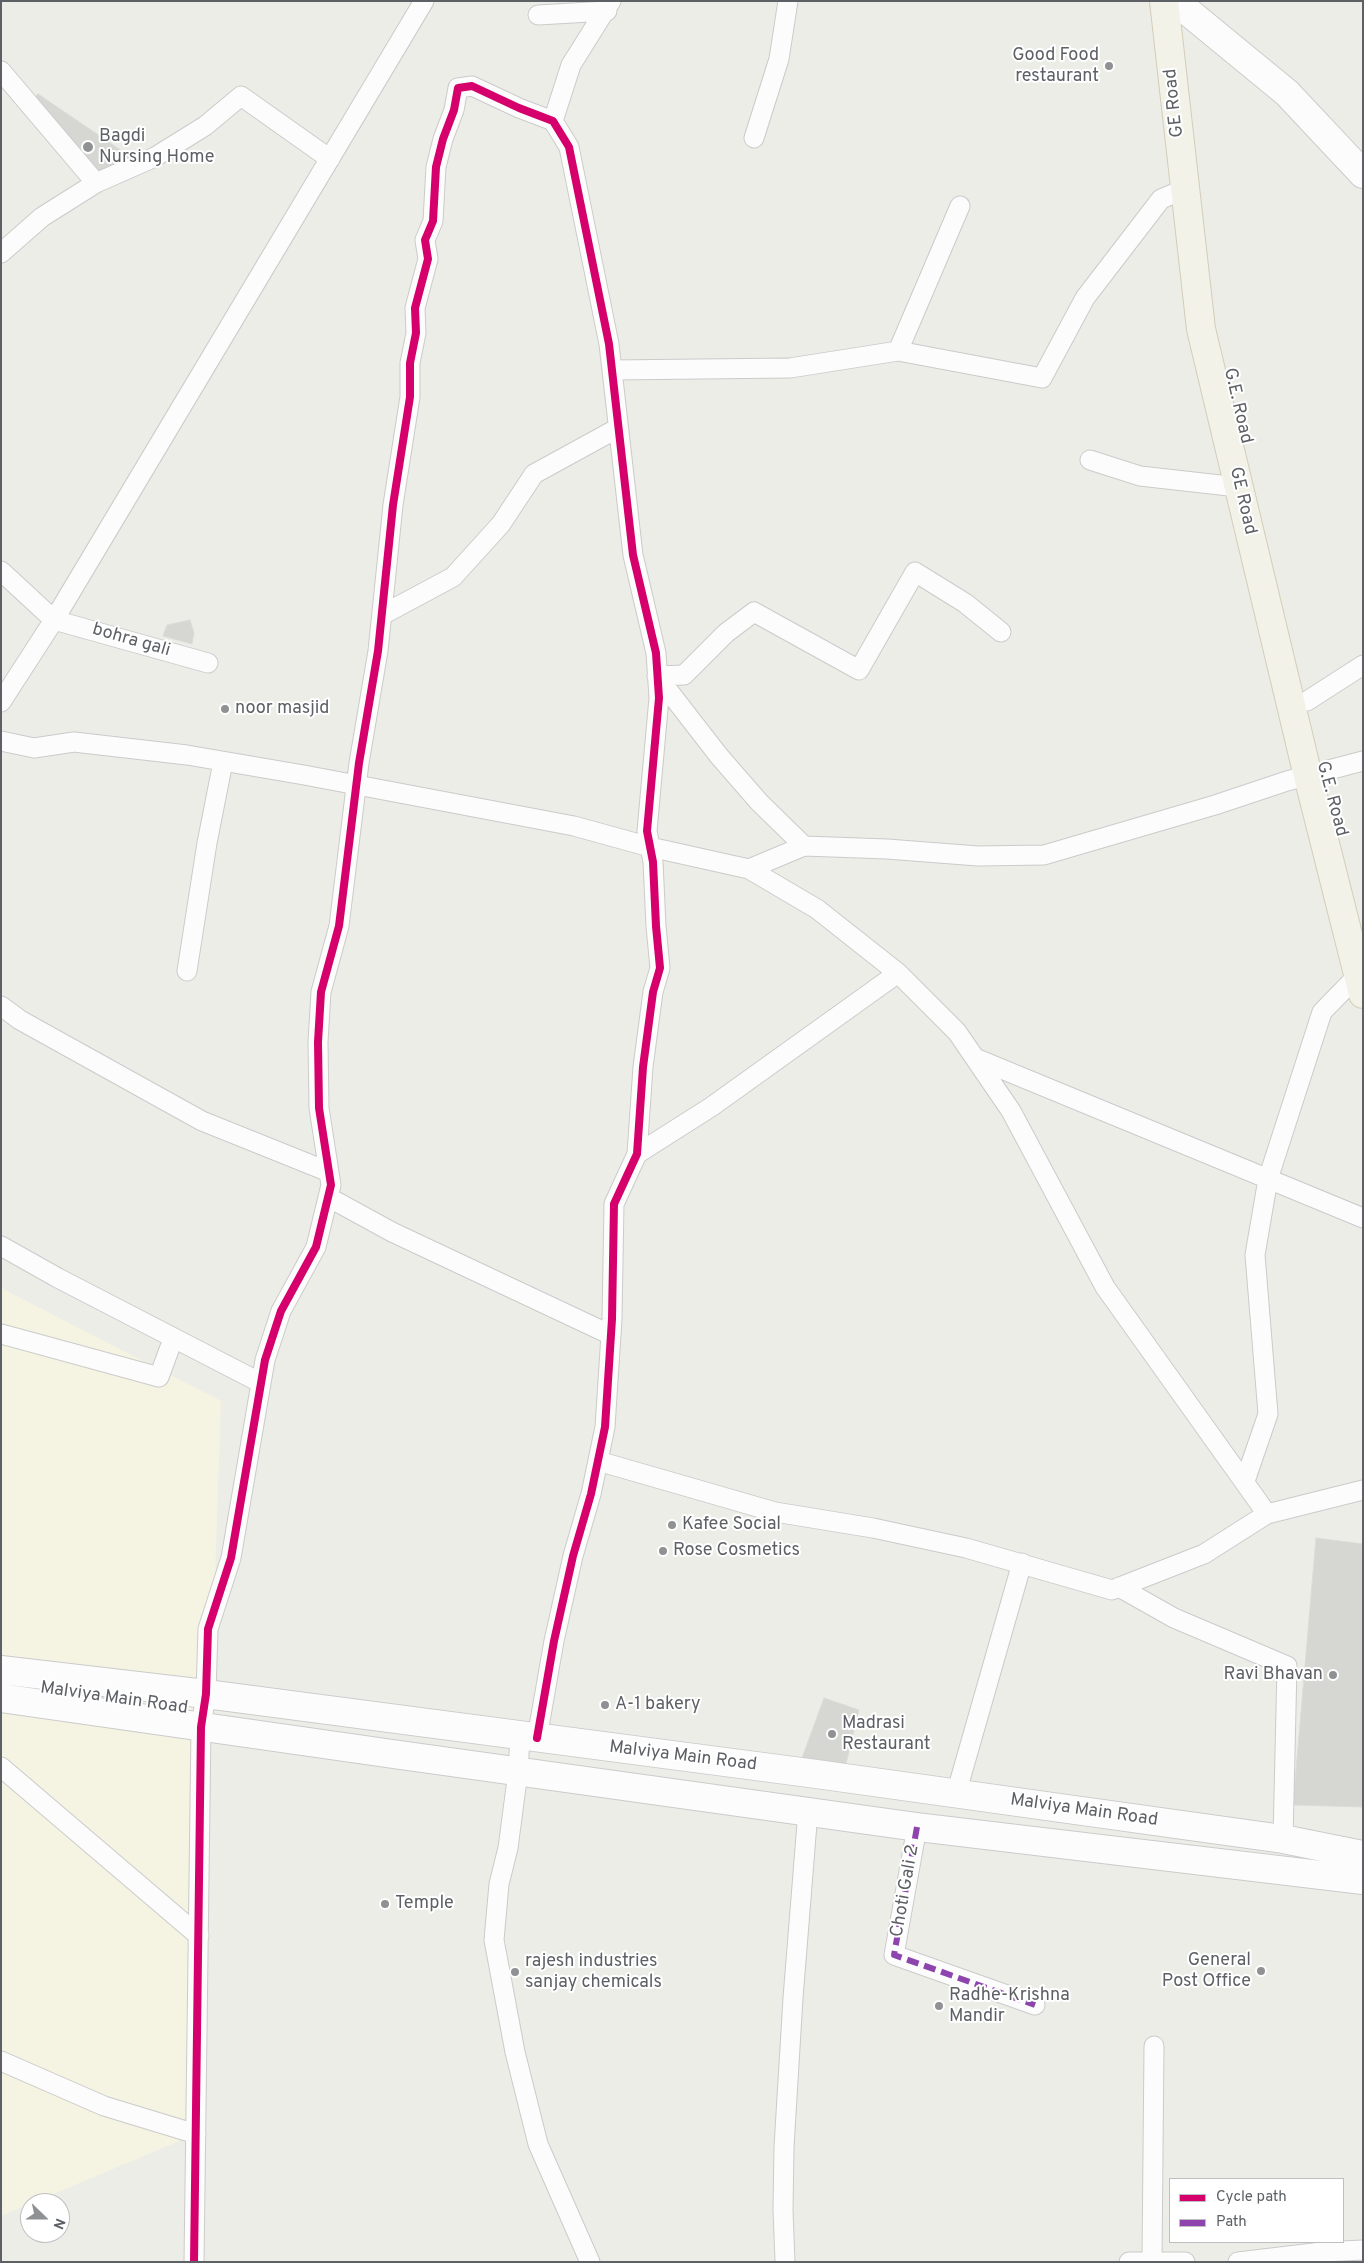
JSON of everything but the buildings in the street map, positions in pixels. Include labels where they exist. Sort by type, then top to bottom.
[{"type":"main road","name":"GE Road","points":[[1182,4],[1185,189],[1201,329],[1238,487],[1316,774],[1360,984]]},
{"type":"main road","name":"G.E. Road","points":[[1182,4],[1220,332],[1307,701],[1316,774],[1363,919]]},
{"type":"street","points":[[1,702],[54,620],[424,1]]},
{"type":"street","points":[[754,138],[779,59],[788,1]]},
{"type":"street","points":[[1182,4],[1287,93],[1363,174]]},
{"type":"street","points":[[538,15],[609,6]]},
{"type":"street","points":[[553,121],[571,65],[609,6]]},
{"type":"street","points":[[1,71],[96,183]]},
{"type":"street","points":[[194,2262],[201,1727],[206,1694],[208,1629],[231,1558],[265,1360],[281,1311],[316,1247],[328,1198],[329,1172],[319,1108],[318,1042],[320,1000],[339,926],[357,785],[378,651],[393,505],[410,397],[410,363],[416,333],[415,308],[428,259],[425,240],[433,221],[436,167],[454,110],[458,88],[472,86],[519,108],[553,121],[569,147],[610,344],[633,555],[656,653],[657,724],[647,831],[653,862],[660,968],[653,992],[643,1067],[638,1154],[614,1204],[611,1335],[605,1427],[591,1494],[571,1566],[554,1641],[529,1738],[518,1772],[508,1848],[499,1884],[494,1940],[515,2052],[538,2144],[590,2262]]},
{"type":"street","points":[[1,253],[42,217],[96,183],[155,158],[205,126],[241,96],[330,159]]},
{"type":"street","points":[[612,370],[790,368],[898,351],[1042,378],[1085,298],[1161,199],[1185,189]]},
{"type":"street","points":[[898,351],[960,206]]},
{"type":"street","points":[[382,615],[453,576],[501,524],[534,474],[618,428]]},
{"type":"street","points":[[1090,460],[1140,476],[1238,487]]},
{"type":"street","points":[[1,571],[54,620]]},
{"type":"street","points":[[657,676],[684,675],[726,633],[754,612],[859,670],[915,572],[965,603],[1001,632]]},
{"type":"street","name":"bohra gali","points":[[54,620],[208,663]]},
{"type":"street","points":[[1307,701],[1363,665]]},
{"type":"street","points":[[657,676],[719,756],[759,802],[804,846]]},
{"type":"street","points":[[1,741],[34,748],[74,742],[223,762],[574,826],[650,847],[749,869],[817,909],[898,973],[958,1032],[1010,1111],[1105,1287],[1267,1514]]},
{"type":"street","points":[[749,869],[804,846],[887,849],[978,856],[1044,855],[1363,761]]},
{"type":"street","points":[[187,971],[206,843],[223,762]]},
{"type":"street","points":[[638,1154],[711,1107],[898,973]]},
{"type":"street","points":[[1245,1481],[1268,1414],[1256,1255],[1268,1179],[1322,1012],[1360,984]]},
{"type":"street","points":[[1,1006],[20,1020],[202,1121],[329,1172]]},
{"type":"street","points":[[975,1058],[1363,1218]]},
{"type":"street","points":[[328,1198],[392,1232],[611,1335]]},
{"type":"street","points":[[1,1246],[173,1339],[261,1383]]},
{"type":"street","points":[[1,1334],[159,1377],[173,1339]]},
{"type":"street","points":[[598,1461],[775,1512],[874,1528],[966,1548],[1112,1590],[1204,1554],[1267,1514],[1363,1490]]},
{"type":"street","points":[[956,1794],[1022,1563]]},
{"type":"street","points":[[1119,1587],[1174,1618],[1287,1666],[1283,1839]]},
{"type":"street","name":"Malviya Main Road","points":[[1,1670],[206,1694],[956,1794],[1283,1839],[1363,1855]]},
{"type":"street","name":"Malviya Main Road","points":[[1,1698],[518,1772],[917,1826],[1363,1880]]},
{"type":"street","points":[[1,1767],[198,1936]]},
{"type":"street","points":[[785,2262],[783,2210],[784,2147],[793,1998],[808,1811]]},
{"type":"street","name":"Choti Gali 2","points":[[917,1826],[894,1955],[1036,2005]]},
{"type":"street","points":[[1152,2260],[1154,2046]]},
{"type":"street","points":[[1,2061],[104,2106],[196,2134]]},
{"type":"street","points":[[1238,2262],[1363,2250]]},
{"type":"street","points":[[1129,2262],[1152,2260],[1186,2262]]},
{"type":"shaded area","points":[[1,1288],[221,1401],[196,2134],[56,2193],[20,2193],[20,2208],[1,2216]]},
{"type":"marked path","points":[[917,1827],[894,1955],[1035,2005]]},
{"type":"cycle path","points":[[194,2262],[201,1727],[206,1694],[208,1629],[231,1558],[265,1360],[281,1311],[316,1247],[331,1185],[319,1108],[318,1042],[321,992],[339,926],[359,763],[378,651],[393,505],[410,397],[410,363],[416,333],[415,308],[428,259],[425,240],[433,221],[436,167],[443,139],[454,110],[458,88],[472,86],[519,108],[553,121],[569,147],[609,344],[633,555],[656,653],[659,698],[647,831],[653,862],[660,968],[653,992],[643,1067],[637,1154],[614,1204],[612,1319],[605,1427],[591,1494],[573,1556],[554,1641],[537,1738]]},
{"type":"place","name":"Good Food restaurant","points":[[1109,66]]},
{"type":"place","name":"Bagdi Nursing Home","points":[[88,147]]},
{"type":"place","name":"noor masjid","points":[[225,709]]},
{"type":"place","name":"Kafee Social","points":[[672,1525]]},
{"type":"place","name":"Rose Cosmetics","points":[[663,1551]]},
{"type":"place","name":"Ravi Bhavan","points":[[1333,1675]]},
{"type":"place","name":"A-1 bakery","points":[[605,1705]]},
{"type":"place","name":"Madrasi Restaurant","points":[[832,1734]]},
{"type":"place","name":"Temple","points":[[385,1904]]},
{"type":"place","name":"General Post Office","points":[[1261,1971]]},
{"type":"place","name":"rajesh industries sanjay chemicals","points":[[515,1972]]},
{"type":"place","name":"Radhe-Krishna Mandir","points":[[939,2006]]}]
